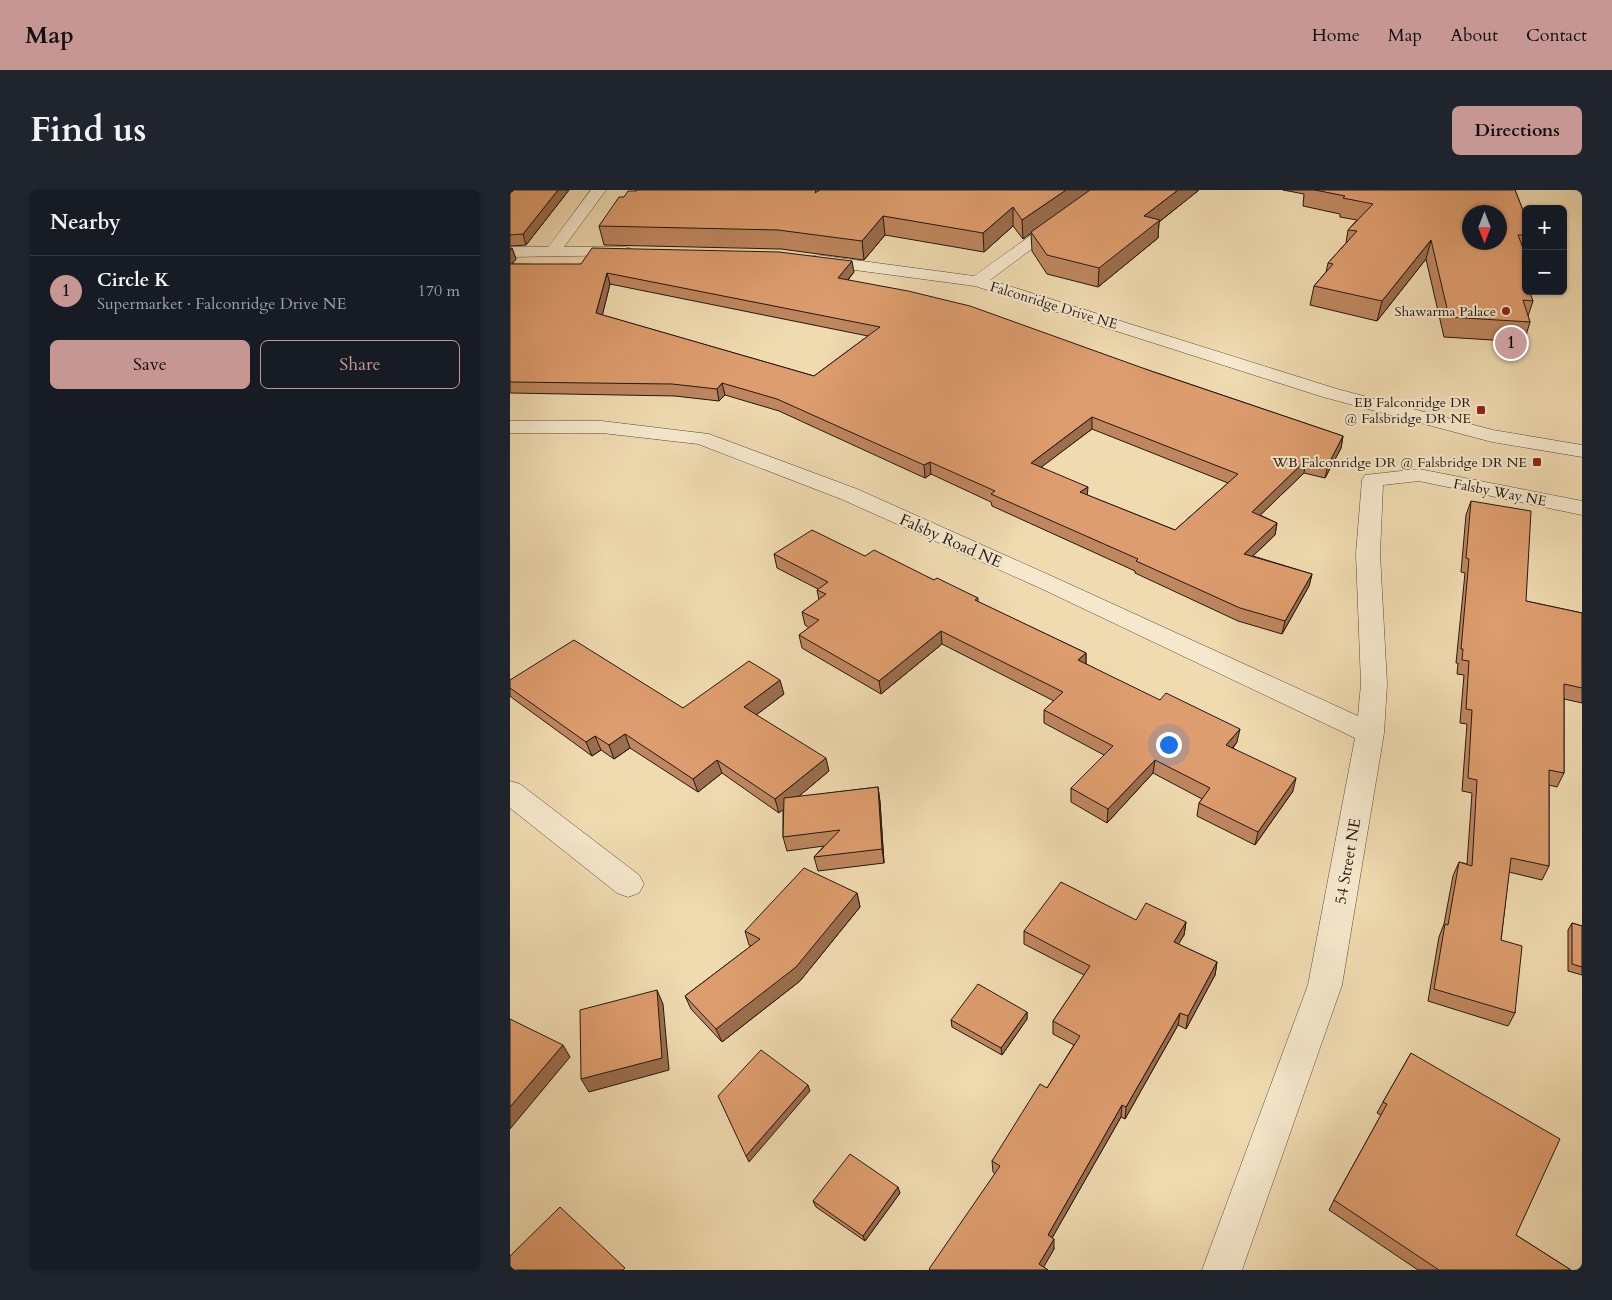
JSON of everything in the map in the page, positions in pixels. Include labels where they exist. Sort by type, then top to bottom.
[{"type":"street","points":[[553,251],[599,190]]},
{"type":"street","points":[[977,281],[1104,190]]},
{"type":"street","points":[[510,252],[643,252]]},
{"type":"street","name":"Falconridge Drive NE","points":[[800,258],[977,281],[1330,393],[1492,436],[1582,451]]},
{"type":"street","name":"Falsby Road NE","points":[[510,427],[602,427],[702,438],[858,498],[1048,583],[1370,733]]},
{"type":"street","name":"54 Street NE","points":[[1222,1270],[1325,985],[1370,733],[1374,684],[1368,554],[1373,480],[1419,475]]},
{"type":"street","name":"Falsby Way NE","points":[[1419,475],[1582,508]]},
{"type":"street","points":[[510,792],[628,884]]},
{"type":"building","points":[[510,190],[558,190],[523,234],[510,235]]},
{"type":"building","points":[[816,190],[815,193],[820,190],[1066,190],[1022,220],[1013,207],[983,233],[883,216],[862,241],[778,230],[599,226],[619,197],[624,197],[628,191]]},
{"type":"building","points":[[1090,190],[1178,190],[1144,216],[1160,220],[1099,268],[1047,255],[1031,232]]},
{"type":"building","points":[[1315,190],[1515,190],[1522,208],[1522,235],[1518,235],[1522,246],[1522,295],[1531,295],[1533,301],[1523,300],[1530,322],[1449,317],[1431,240],[1382,301],[1314,286],[1333,264],[1328,263],[1357,231],[1348,230],[1373,204],[1343,198],[1345,196]]},
{"type":"building","points":[[592,248],[779,252],[852,261],[838,278],[908,291],[970,306],[1151,371],[1343,436],[1328,465],[1306,460],[1252,512],[1277,523],[1244,554],[1312,574],[1285,621],[1240,608],[1136,561],[1138,559],[991,494],[995,491],[930,462],[924,465],[777,399],[722,383],[717,389],[672,384],[510,382],[510,264],[581,264]],"holes":[[[607,273],[880,327],[814,376],[596,313]],[[1092,417],[1238,474],[1175,530],[1080,492],[1088,487],[1031,463]]]},
{"type":"building","points":[[1471,501],[1531,511],[1526,601],[1582,613],[1582,688],[1564,684],[1564,773],[1549,770],[1549,866],[1511,858],[1501,940],[1522,946],[1515,1013],[1434,989],[1445,924],[1448,925],[1459,862],[1472,866],[1477,780],[1468,778],[1472,710],[1466,709],[1469,661],[1462,660],[1463,649],[1461,649],[1469,559],[1466,558]]},
{"type":"building","points":[[812,530],[865,556],[874,550],[934,580],[937,578],[978,598],[975,600],[1086,653],[1078,660],[1160,700],[1166,693],[1240,729],[1226,745],[1296,778],[1258,832],[1199,803],[1210,788],[1155,760],[1108,809],[1071,788],[1113,746],[1044,710],[1063,692],[941,631],[879,681],[799,635],[819,620],[802,612],[826,594],[817,590],[828,582],[774,554]]},
{"type":"building","points":[[574,640],[683,708],[749,661],[780,680],[744,707],[826,758],[775,799],[717,760],[693,779],[625,734],[609,745],[595,736],[586,742],[510,688],[510,680]]},
{"type":"building","points":[[878,787],[882,849],[814,857],[840,830],[783,837],[784,798]]},
{"type":"building","points":[[804,868],[857,893],[796,967],[716,1029],[685,996],[760,939],[745,931]]},
{"type":"building","points":[[1061,882],[1136,920],[1146,903],[1186,922],[1174,942],[1217,962],[1188,1016],[1180,1013],[1126,1107],[1122,1105],[1048,1235],[1054,1239],[1039,1264],[1048,1270],[930,1270],[1000,1166],[992,1161],[1040,1084],[1047,1088],[1080,1036],[1053,1021],[1090,966],[1024,931]]},
{"type":"building","points":[[1572,923],[1582,926],[1582,967],[1572,964]]},
{"type":"building","points":[[978,984],[1027,1012],[1001,1048],[951,1020]]},
{"type":"building","points":[[657,990],[662,1058],[581,1079],[580,1010]]},
{"type":"building","points":[[510,1019],[563,1045],[510,1107]]},
{"type":"building","points":[[761,1050],[808,1085],[746,1156],[718,1096]]},
{"type":"building","points":[[1411,1053],[1560,1139],[1516,1235],[1571,1270],[1439,1270],[1334,1200],[1387,1104],[1383,1102]]},
{"type":"building","points":[[850,1154],[898,1187],[863,1236],[813,1201]]},
{"type":"building","points":[[560,1207],[625,1268],[623,1270],[510,1270],[510,1256]]},
{"type":"place","name":"Shawarma Palace","points":[[1506,311]]},
{"type":"place","name":"Circle K","points":[[1511,343]]},
{"type":"place","name":"EB Falconridge DR @ Falsbridge DR NE","points":[[1481,410]]},
{"type":"place","name":"WB Falconridge DR @ Falsbridge DR NE","points":[[1537,462]]}]
